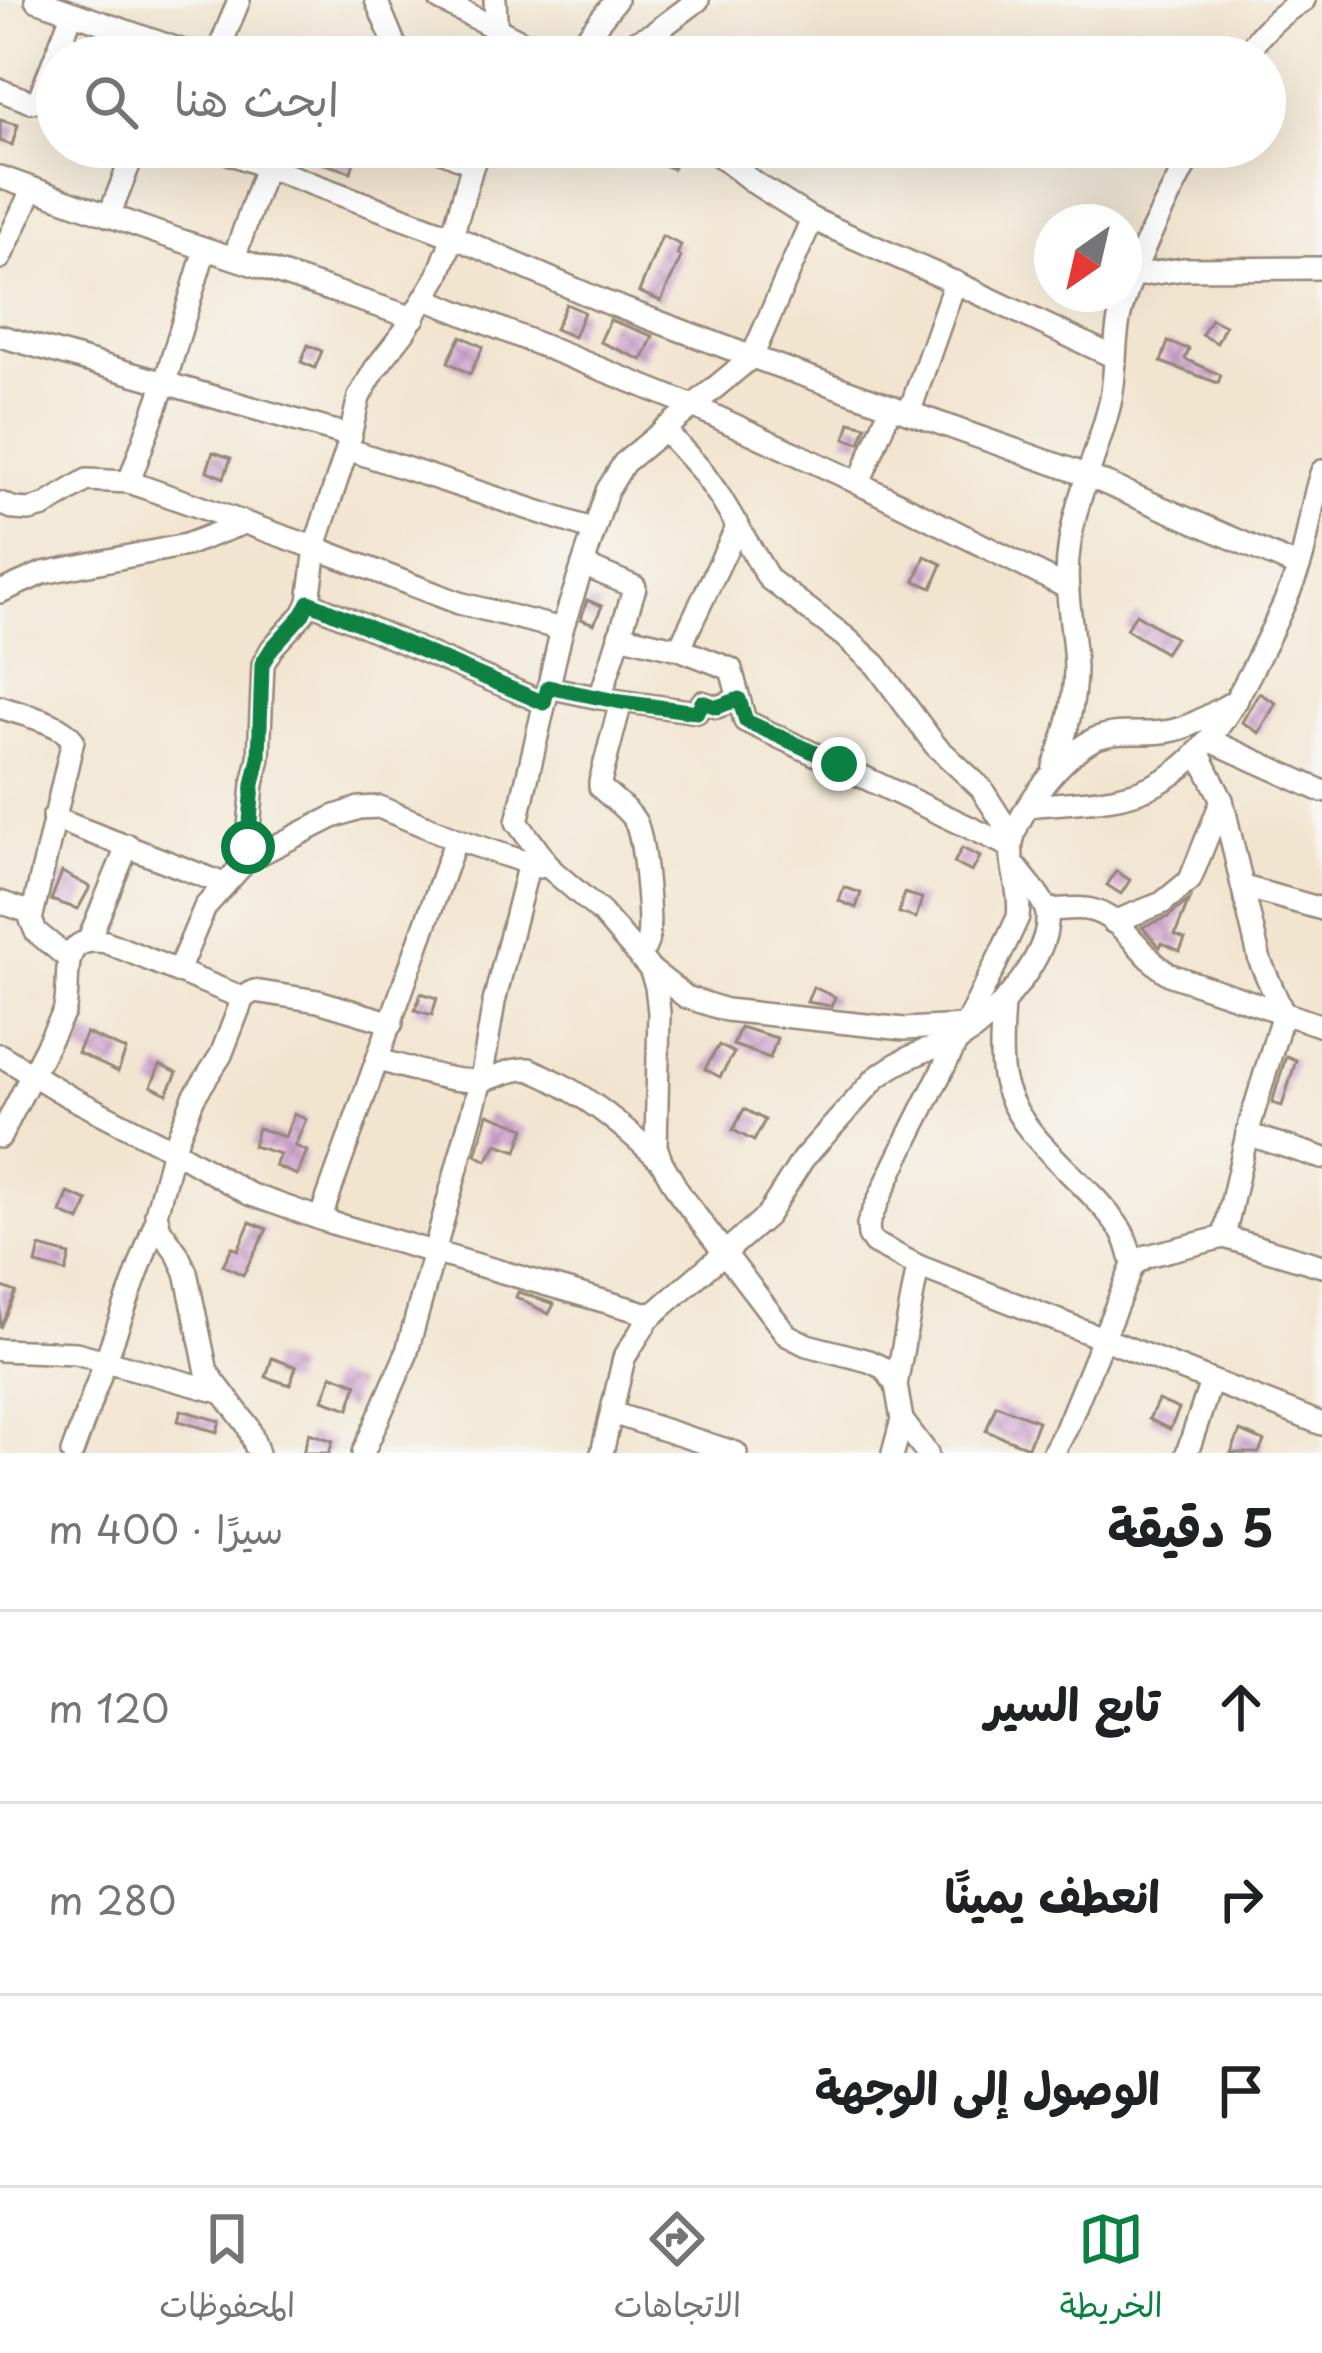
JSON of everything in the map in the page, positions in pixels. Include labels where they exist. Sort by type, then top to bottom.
[{"type":"street","points":[[36,0],[130,36]]},
{"type":"street","points":[[224,36],[239,0]]},
{"type":"street","points":[[376,0],[391,36]]},
{"type":"street","points":[[440,0],[511,36]]},
{"type":"street","points":[[495,0],[497,36]]},
{"type":"street","points":[[588,36],[616,0]]},
{"type":"street","points":[[646,36],[698,0]]},
{"type":"street","points":[[1259,36],[1304,0]]},
{"type":"street","points":[[63,36],[72,14]]},
{"type":"street","points":[[0,90],[36,101]]},
{"type":"street","points":[[110,216],[128,168]]},
{"type":"street","points":[[234,258],[266,168]]},
{"type":"street","points":[[269,168],[452,236],[600,300],[1086,475],[1299,567]]},
{"type":"street","points":[[246,861],[259,758],[262,664],[309,602],[316,548],[359,397],[438,276],[473,168]]},
{"type":"street","points":[[736,168],[812,219],[1114,357]]},
{"type":"street","points":[[1142,255],[1184,168]]},
{"type":"street","points":[[0,177],[234,258],[420,308],[693,406],[860,483],[1068,588]]},
{"type":"street","points":[[0,258],[32,190]]},
{"type":"street","points":[[812,219],[752,357],[624,463],[614,478],[562,629],[517,822],[552,870],[686,997],[726,1010],[961,1034]]},
{"type":"street","points":[[129,482],[206,249]]},
{"type":"street","points":[[1142,275],[1184,269],[1322,268]]},
{"type":"street","points":[[860,483],[900,409],[956,282]]},
{"type":"street","points":[[1049,779],[1073,694],[1069,550],[1086,475],[1108,412],[1121,312]]},
{"type":"street","points":[[0,336],[165,382],[595,530]]},
{"type":"street","points":[[602,1453],[624,1358],[652,1315],[766,1216],[802,1159],[876,1078],[961,1034],[1003,1002],[1036,958],[1047,910],[981,788],[935,745],[876,664],[769,579],[701,470],[664,429]]},
{"type":"street","points":[[1029,806],[1144,790],[1203,746],[1237,700],[1299,567],[1322,471]]},
{"type":"street","points":[[0,503],[29,510],[88,480],[129,482],[459,603],[562,629]]},
{"type":"street","points":[[0,592],[44,573],[187,545],[244,523]]},
{"type":"street","points":[[679,650],[738,525]]},
{"type":"street","points":[[1311,525],[1322,556]]},
{"type":"street","points":[[583,565],[634,585],[635,590],[619,635],[600,787],[639,828],[648,932],[645,963],[658,1000],[655,1121],[661,1161],[681,1196],[787,1335],[807,1345],[869,1360],[884,1368],[896,1385]]},
{"type":"street","points":[[309,602],[546,695],[697,712],[702,702],[717,707],[739,699]]},
{"type":"street","points":[[619,635],[731,669],[746,721],[1012,849]]},
{"type":"street","points":[[1237,700],[1168,732],[1122,732],[1083,745],[1029,806],[1012,849],[1018,917],[900,1150],[868,1224],[869,1236],[918,1266],[1322,1424]]},
{"type":"street","points":[[0,707],[58,728],[73,740],[31,920],[36,932],[68,958]]},
{"type":"street","points":[[1203,746],[1322,791]]},
{"type":"street","points":[[1203,746],[1222,800],[1260,961],[1283,1013],[1247,1135],[1224,1237]]},
{"type":"street","points":[[1113,922],[1162,903],[1190,880],[1222,800]]},
{"type":"street","points":[[178,971],[205,907],[246,861],[359,808],[393,811],[456,839],[552,870]]},
{"type":"street","points":[[53,818],[224,884]]},
{"type":"street","points":[[320,1219],[456,839]]},
{"type":"street","points":[[88,941],[128,845]]},
{"type":"street","points":[[363,1453],[399,1375],[481,1080],[494,1002],[529,863]]},
{"type":"street","points":[[1244,886],[1322,909]]},
{"type":"street","points":[[0,902],[32,914]]},
{"type":"street","points":[[1047,910],[1087,909],[1113,922],[1155,967],[1171,975],[1322,1026]]},
{"type":"street","points":[[0,1137],[67,1004],[68,958],[80,945],[106,942],[243,998]]},
{"type":"street","points":[[72,1453],[156,1221],[173,1150],[199,1087],[221,1055],[243,998],[260,990],[392,1022]]},
{"type":"street","points":[[1003,1002],[1004,1080],[1018,1112],[1123,1232],[1133,1264]]},
{"type":"street","points":[[0,1055],[241,1191],[320,1219],[652,1315]]},
{"type":"street","points":[[378,1060],[460,1079],[481,1080],[518,1068],[544,1076],[605,1111],[661,1161]]},
{"type":"street","points":[[1247,1135],[1322,1158]]},
{"type":"street","points":[[156,1221],[182,1262],[204,1363],[248,1426],[259,1453]]},
{"type":"street","points":[[1053,1453],[1133,1264],[1147,1256],[1224,1237],[1322,1266]]},
{"type":"street","points":[[892,1453],[902,1420],[896,1385],[918,1266]]},
{"type":"street","points":[[0,1350],[62,1351],[220,1392]]},
{"type":"street","points":[[1187,1453],[1211,1382]]},
{"type":"street","points":[[612,1413],[736,1453]]},
{"type":"street","points":[[902,1420],[927,1453]]},
{"type":"building","points":[[0,120],[18,125],[12,145],[0,141]]},
{"type":"building","points":[[662,236],[681,245],[677,255],[681,257],[661,301],[639,292]]},
{"type":"building","points":[[566,304],[584,312],[574,337],[555,329]]},
{"type":"building","points":[[1211,319],[1225,326],[1217,343],[1202,335]]},
{"type":"building","points":[[610,320],[653,336],[642,360],[600,342]]},
{"type":"building","points":[[461,336],[483,347],[470,374],[448,362]]},
{"type":"building","points":[[1168,342],[1189,349],[1185,359],[1221,375],[1218,383],[1161,362]]},
{"type":"building","points":[[308,345],[322,351],[315,368],[301,362]]},
{"type":"building","points":[[850,422],[866,426],[860,443],[845,439]]},
{"type":"building","points":[[213,452],[231,458],[224,478],[207,471]]},
{"type":"building","points":[[925,556],[942,564],[932,588],[915,581]]},
{"type":"building","points":[[587,600],[602,606],[594,624],[581,619]]},
{"type":"building","points":[[1136,614],[1175,638],[1165,653],[1126,629]]},
{"type":"building","points":[[1259,693],[1276,703],[1259,733],[1242,722]]},
{"type":"building","points":[[962,848],[980,857],[972,872],[954,863]]},
{"type":"building","points":[[1116,871],[1130,880],[1121,894],[1107,885]]},
{"type":"building","points":[[62,872],[90,887],[78,909],[51,900]]},
{"type":"building","points":[[844,887],[861,893],[856,908],[839,901]]},
{"type":"building","points":[[904,893],[922,898],[916,918],[899,913]]},
{"type":"building","points":[[1189,900],[1175,935],[1185,939],[1180,951],[1162,943],[1160,947],[1142,927],[1168,917]]},
{"type":"building","points":[[813,987],[835,997],[831,1006],[807,1002]]},
{"type":"building","points":[[421,993],[437,998],[432,1015],[415,1010]]},
{"type":"building","points":[[740,1027],[777,1038],[770,1058],[733,1045]]},
{"type":"building","points":[[86,1033],[126,1050],[118,1072],[77,1052]]},
{"type":"building","points":[[719,1045],[734,1053],[720,1077],[705,1069]]},
{"type":"building","points":[[1286,1056],[1296,1060],[1282,1106],[1272,1103]]},
{"type":"building","points":[[160,1065],[177,1073],[167,1094],[151,1086]]},
{"type":"building","points":[[744,1109],[765,1120],[754,1141],[733,1130]]},
{"type":"building","points":[[294,1114],[306,1119],[295,1146],[307,1151],[297,1175],[275,1166],[280,1154],[253,1146],[258,1128],[285,1137]]},
{"type":"building","points":[[488,1114],[525,1128],[517,1151],[497,1144],[487,1161],[476,1155]]},
{"type":"building","points":[[68,1193],[88,1201],[80,1221],[61,1213]]},
{"type":"building","points":[[250,1222],[267,1229],[243,1275],[223,1265],[232,1247],[238,1250]]},
{"type":"building","points":[[40,1247],[70,1255],[66,1272],[36,1264]]},
{"type":"building","points":[[0,1286],[16,1292],[0,1328]]},
{"type":"building","points":[[518,1292],[554,1304],[549,1314],[516,1297]]},
{"type":"building","points":[[272,1358],[296,1367],[290,1385],[266,1377]]},
{"type":"building","points":[[332,1375],[357,1384],[349,1409],[323,1400]]},
{"type":"building","points":[[1158,1400],[1179,1409],[1170,1429],[1149,1419]]},
{"type":"building","points":[[996,1405],[1038,1421],[1028,1447],[986,1431]]},
{"type":"building","points":[[181,1410],[220,1421],[217,1432],[178,1421]]},
{"type":"building","points":[[1240,1431],[1264,1441],[1259,1453],[1231,1453]]},
{"type":"building","points":[[309,1433],[333,1441],[329,1453],[303,1453]]},
{"type":"route","points":[[248,847],[259,758],[262,664],[309,602],[544,703],[548,687],[697,712],[702,702],[717,707],[739,699],[746,721],[839,764]]}]
